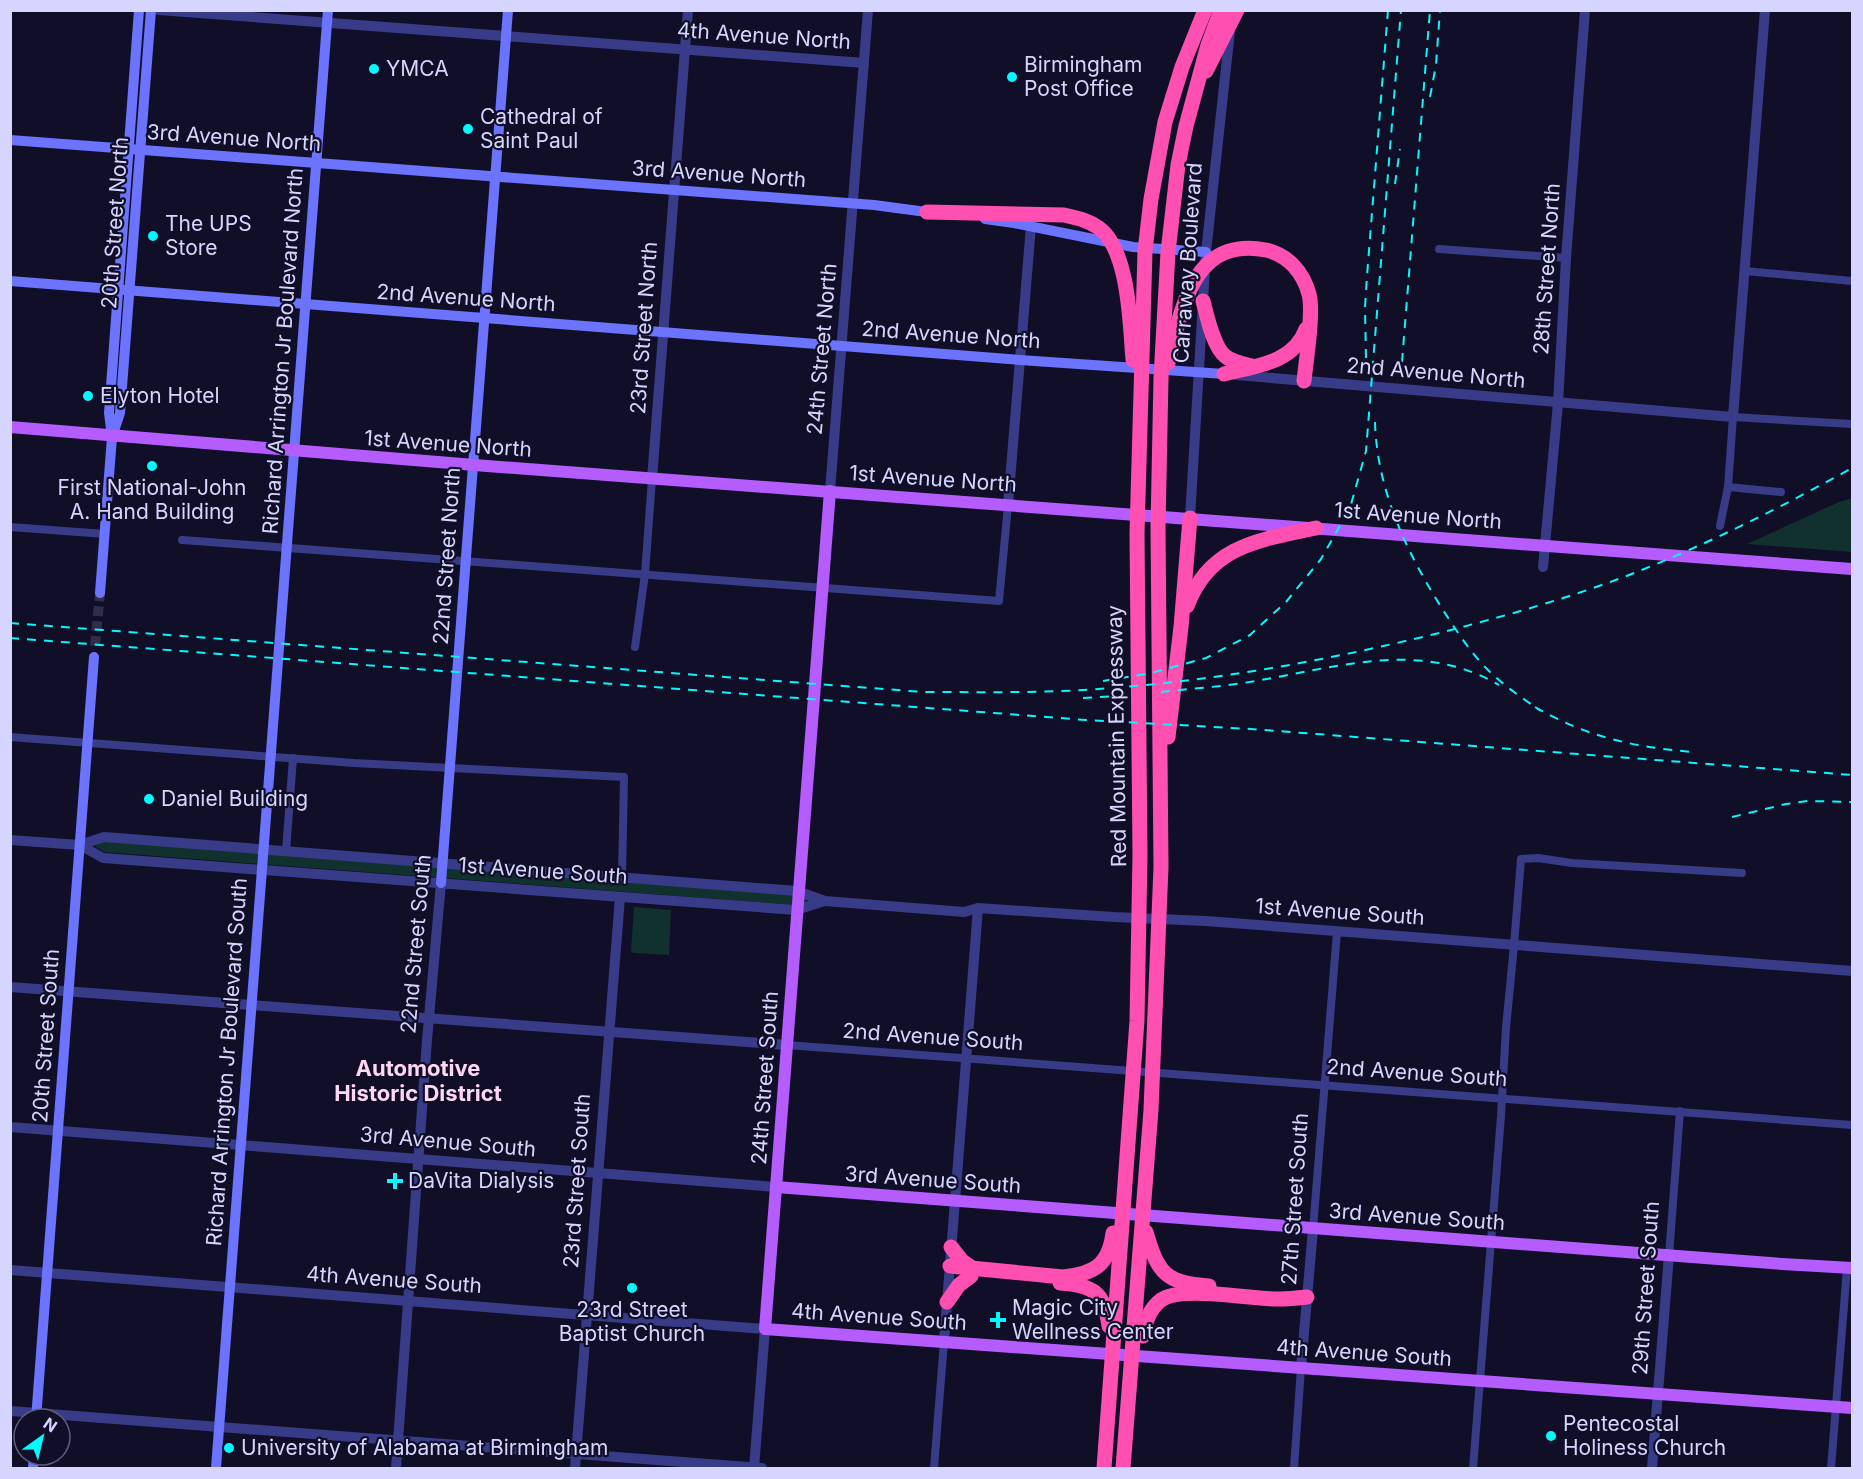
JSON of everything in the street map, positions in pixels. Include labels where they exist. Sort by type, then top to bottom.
[{"type":"highway","name":"Red Mountain Expressway","points":[[1116,1250],[1123,1175],[1124,1133],[1131,1115],[1137,1021],[1140,855],[1137,534],[1145,250],[1151,199],[1165,122],[1182,67],[1205,10]]},
{"type":"highway","name":"Red Mountain Expressway","points":[[1146,1253],[1143,1222],[1151,1110],[1161,867],[1158,527],[1160,395],[1168,252],[1178,165],[1208,45],[1221,10]]},
{"type":"highway","points":[[1196,89],[1237,10]]},
{"type":"highway","points":[[1227,51],[1245,10]]},
{"type":"highway","points":[[927,212],[1064,215],[1084,219],[1100,229],[1110,239],[1120,258],[1139,414]]},
{"type":"highway","points":[[1160,395],[1182,307],[1195,280],[1215,257],[1232,249],[1254,248],[1273,252],[1288,260],[1301,274],[1310,296],[1304,381]]},
{"type":"highway","points":[[1203,301],[1220,351],[1234,362],[1252,366]]},
{"type":"highway","points":[[1224,374],[1282,358],[1293,350],[1304,336],[1309,319]]},
{"type":"highway","points":[[1160,799],[1181,623],[1190,518]]},
{"type":"highway","points":[[1181,623],[1197,583],[1215,563],[1239,547],[1283,530],[1316,528]]},
{"type":"highway","points":[[951,1247],[971,1272],[1063,1277],[1079,1275],[1092,1270],[1116,1250]]},
{"type":"highway","points":[[1104,1464],[1110,1392],[1111,1316],[1116,1250]]},
{"type":"highway","points":[[1146,1253],[1165,1274],[1186,1283],[1283,1291],[1307,1297]]},
{"type":"highway","points":[[1124,1465],[1146,1253]]},
{"type":"highway","points":[[950,1269],[1088,1288],[1101,1298],[1111,1316]]},
{"type":"highway","points":[[947,1302],[971,1272]]},
{"type":"highway","points":[[1140,1318],[1161,1300],[1181,1295],[1210,1294],[1280,1299],[1307,1297]]},
{"type":"main road","name":"20th Street North","points":[[134,150],[139,10]]},
{"type":"main road","name":"20th Street North","points":[[100,593],[112,437],[120,413],[123,291],[134,150],[150,10]]},
{"type":"main road","name":"Richard Arrington Jr Boulevard North","points":[[278,659],[328,10]]},
{"type":"main road","name":"22nd Street North","points":[[457,675],[508,10]]},
{"type":"main road","name":"3rd Avenue North","points":[[10,140],[853,204],[1031,226],[1133,247],[1206,252]]},
{"type":"main road","name":"2nd Avenue North","points":[[10,281],[663,333],[1224,374]]},
{"type":"main road","name":"1st Avenue North","points":[[10,428],[652,479],[1190,518],[1283,530]]},
{"type":"main road","name":"24th Street North","points":[[815,691],[830,491]]},
{"type":"main road","name":"1st Avenue North","points":[[1316,528],[1852,569]]},
{"type":"main road","name":"20th Street South","points":[[38,1407],[94,657]]},
{"type":"main road","name":"Richard Arrington Jr Boulevard South","points":[[216,1468],[278,659]]},
{"type":"main road","name":"22nd Street South","points":[[441,883],[457,675]]},
{"type":"main road","name":"24th Street South","points":[[765,1329],[815,691]]},
{"type":"main road","name":"3rd Avenue South","points":[[776,1187],[1850,1268]]},
{"type":"main road","name":"4th Avenue South","points":[[765,1329],[1852,1408]]},
{"type":"street","name":"4th Avenue North","points":[[159,10],[864,63]]},
{"type":"street","name":"23rd Street North","points":[[635,647],[645,574],[688,10]]},
{"type":"street","name":"24th Street North","points":[[830,491],[868,10]]},
{"type":"street","name":"Carraway Boulevard","points":[[1190,518],[1206,252],[1231,10]]},
{"type":"street","name":"28th Street North","points":[[1543,567],[1558,403],[1566,258],[1585,10]]},
{"type":"street","points":[[1720,526],[1728,487],[1766,10]]},
{"type":"street","points":[[182,540],[999,601],[1031,226]]},
{"type":"street","points":[[1439,249],[1566,258]]},
{"type":"street","points":[[1745,272],[1852,281]]},
{"type":"street","name":"2nd Avenue North","points":[[1224,374],[1733,417],[1852,423]]},
{"type":"street","points":[[1728,487],[1781,492]]},
{"type":"street","points":[[10,527],[105,534]]},
{"type":"street","points":[[10,737],[354,763],[624,777],[622,876]]},
{"type":"street","points":[[286,851],[293,758]]},
{"type":"street","name":"1st Avenue South","points":[[10,840],[80,845],[104,837],[797,891],[825,901],[964,912],[978,908],[1206,921],[1852,971]]},
{"type":"street","name":"1st Avenue South","points":[[80,845],[103,858],[261,867],[620,897],[796,910],[825,901]]},
{"type":"street","points":[[1473,1468],[1521,859],[1538,858],[1742,873]]},
{"type":"street","points":[[412,881],[420,875],[422,870],[416,861]]},
{"type":"street","name":"22nd Street South","points":[[396,1468],[441,883]]},
{"type":"street","name":"23rd Street South","points":[[575,1468],[620,897]]},
{"type":"street","points":[[934,1468],[978,908]]},
{"type":"street","name":"27th Street South","points":[[1294,1468],[1337,932]]},
{"type":"street","name":"2nd Avenue South","points":[[10,987],[1852,1125]]},
{"type":"street","name":"29th Street South","points":[[1653,1468],[1680,1111]]},
{"type":"street","name":"3rd Avenue South","points":[[10,1127],[776,1187]]},
{"type":"street","points":[[1831,1468],[1850,1268]]},
{"type":"street","name":"4th Avenue South","points":[[10,1270],[765,1329]]},
{"type":"street","name":"24th Street South","points":[[754,1468],[765,1329]]},
{"type":"street","points":[[72,1418],[762,1468]]},
{"type":"green space","points":[[1852,498],[1852,552],[1747,544],[1839,502]]},
{"type":"green space","points":[[104,841],[796,894],[813,901],[796,905],[104,852],[95,846]]},
{"type":"green space","points":[[634,907],[671,910],[669,955],[631,951]]},
{"type":"tunnel","points":[[95,646],[100,593]]},
{"type":"railway","points":[[1366,358],[1367,276],[1388,10]]},
{"type":"railway","points":[[1103,681],[1151,673],[1206,658],[1250,635],[1286,602],[1321,559],[1350,508],[1366,451],[1401,10]]},
{"type":"railway","points":[[1402,362],[1430,10]]},
{"type":"railway","points":[[1430,97],[1436,65],[1440,10]]},
{"type":"railway","points":[[1395,184],[1400,149]]},
{"type":"railway","points":[[1375,422],[1381,472],[1388,497],[1417,566],[1469,648],[1493,675],[1541,711]]},
{"type":"railway","points":[[10,623],[923,692],[1043,692],[1128,687],[1219,676],[1310,661],[1443,632],[1537,606],[1629,575],[1714,539],[1852,468]]},
{"type":"railway","points":[[10,638],[1086,720],[1251,729],[1852,775]]},
{"type":"railway","points":[[1161,692],[1243,683],[1341,665],[1405,660],[1437,663],[1468,671],[1499,685]]},
{"type":"railway","points":[[1083,698],[1131,695]]},
{"type":"railway","points":[[1535,707],[1573,726],[1611,739],[1693,752]]},
{"type":"railway","points":[[1732,817],[1808,801],[1852,802]]},
{"type":"place","name":"YMCA","points":[[374,69]]},
{"type":"place","name":"Birmingham Post Office","points":[[1012,77]]},
{"type":"place","name":"Cathedral of Saint Paul","points":[[468,129]]},
{"type":"place","name":"The UPS Store","points":[[153,236]]},
{"type":"place","name":"Elyton Hotel","points":[[88,396]]},
{"type":"place","name":"First National-John A. Hand Building","points":[[152,466]]},
{"type":"place","name":"Daniel Building","points":[[149,799]]},
{"type":"place","name":"DaVita Dialysis","points":[[395,1181]]},
{"type":"place","name":"23rd Street Baptist Church","points":[[632,1288]]},
{"type":"place","name":"Magic City Wellness Center","points":[[998,1320]]},
{"type":"place","name":"Pentecostal Holiness Church","points":[[1551,1436]]},
{"type":"place","name":"University of Alabama at Birmingham","points":[[229,1448]]},
{"type":"district","name":"Automotive Historic District","points":[[418,1080]]}]
